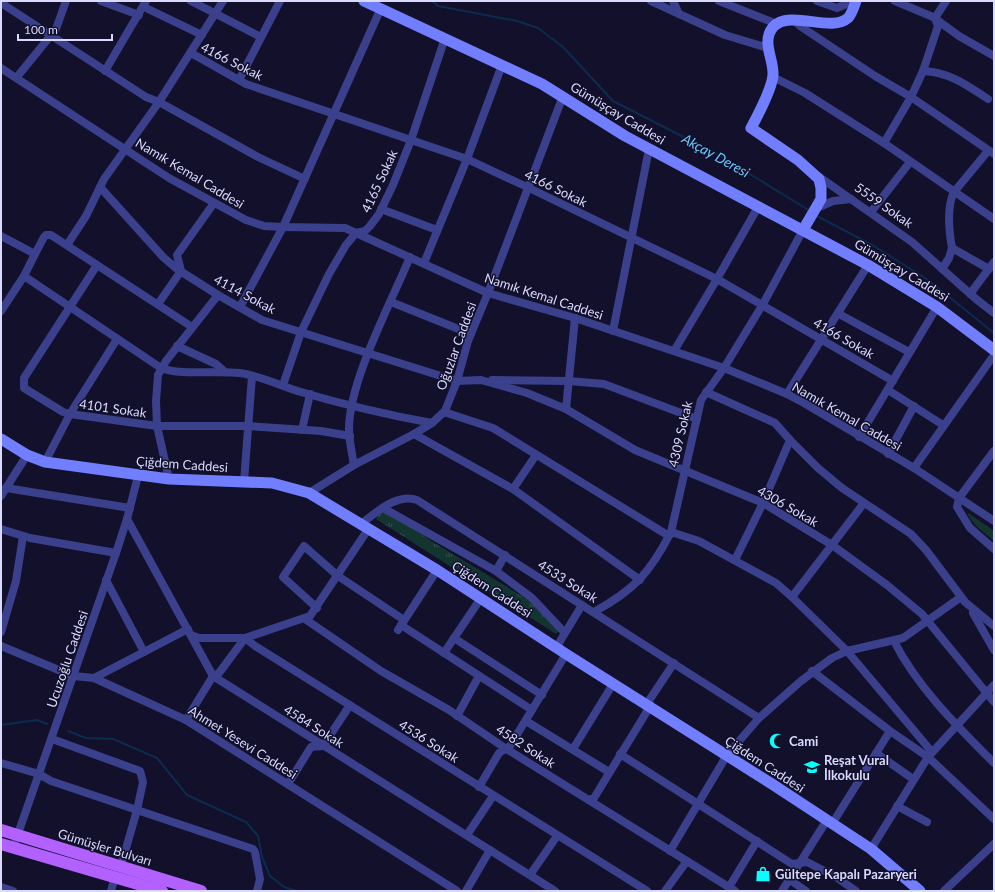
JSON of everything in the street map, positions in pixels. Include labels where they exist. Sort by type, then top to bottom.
[{"type":"main road","name":"Gümüşler Bulvarı","points":[[1,830],[19,834],[118,871],[162,891]]},
{"type":"main road","name":"Gümüşler Bulvarı","points":[[1,844],[201,891]]},
{"type":"street","points":[[17,77],[56,29],[66,1]]},
{"type":"street","points":[[101,1],[139,15]]},
{"type":"street","points":[[191,1],[261,37]]},
{"type":"street","points":[[67,245],[86,216],[100,187],[159,102],[223,1]]},
{"type":"street","points":[[239,80],[280,1]]},
{"type":"street","name":"Gümüşçay Caddesi","points":[[364,1],[542,84],[625,136],[868,265],[937,307],[994,350]]},
{"type":"street","points":[[651,1],[725,35],[768,48]]},
{"type":"street","points":[[673,1],[679,14]]},
{"type":"street","points":[[719,1],[777,24],[795,21],[840,21],[848,18],[854,1]]},
{"type":"street","points":[[817,1],[837,8],[854,1]]},
{"type":"street","points":[[895,1],[916,8],[935,18],[959,36],[994,56]]},
{"type":"street","points":[[935,18],[946,1]]},
{"type":"street","points":[[1,3],[146,98],[159,102],[258,157],[305,179]]},
{"type":"street","points":[[105,71],[145,4],[202,35]]},
{"type":"street","points":[[240,308],[283,227],[381,8]]},
{"type":"street","points":[[884,143],[911,97],[923,71],[938,26],[935,18]]},
{"type":"street","points":[[795,21],[800,26],[875,76],[911,97],[991,152],[954,192],[951,198],[949,218],[952,248],[949,258],[942,269]]},
{"type":"street","points":[[777,24],[768,37],[768,48],[773,77],[805,93],[884,143],[994,219]]},
{"type":"street","name":"4165 Sokak","points":[[283,386],[301,332],[333,268],[346,245],[356,233],[365,231],[370,226],[382,208],[393,185],[411,140],[445,38]]},
{"type":"street","name":"4166 Sokak","points":[[191,53],[239,80],[334,115],[467,159],[527,187],[718,279],[893,381]]},
{"type":"street","points":[[424,263],[467,159],[502,65]]},
{"type":"street","name":"Namık Kemal Caddesi","points":[[1,68],[126,148],[169,178],[254,223],[283,227],[345,228],[488,293],[575,318],[724,368],[787,394],[914,468],[994,521]]},
{"type":"street","points":[[923,71],[948,75],[966,83],[988,99]]},
{"type":"street","name":"5559 Sokak","points":[[773,77],[769,92],[751,128],[912,242],[970,294],[994,313]]},
{"type":"street","name":"Oğuzlar Caddesi","points":[[309,493],[354,465],[414,434],[432,423],[444,412],[457,381],[471,334],[488,293],[562,96]]},
{"type":"street","points":[[613,331],[649,148]]},
{"type":"street","points":[[871,212],[910,162]]},
{"type":"street","name":"4309 Sokak","points":[[594,612],[619,598],[640,580],[656,558],[670,534],[686,472],[701,400],[724,368],[763,304],[815,210],[822,193],[818,176]]},
{"type":"street","name":"4114 Sokak","points":[[100,187],[164,257],[181,271],[218,295],[262,320],[457,381],[569,381],[604,384],[697,419]]},
{"type":"street","points":[[815,210],[822,204],[833,201],[852,200]]},
{"type":"street","points":[[158,304],[181,271],[177,255],[214,203]]},
{"type":"street","points":[[674,351],[718,279],[758,207]]},
{"type":"street","points":[[382,208],[437,230]]},
{"type":"street","points":[[1,311],[24,276],[46,235],[51,236],[67,245],[192,327]]},
{"type":"street","points":[[1,236],[35,254]]},
{"type":"street","points":[[952,248],[992,266],[970,294]]},
{"type":"street","points":[[354,465],[349,428],[352,405],[369,354],[410,257]]},
{"type":"street","name":"4101 Sokak","points":[[97,264],[71,307],[24,378],[24,388],[63,412],[70,414],[157,426],[248,426],[302,430],[350,436]]},
{"type":"street","points":[[787,394],[839,314],[868,265]]},
{"type":"street","points":[[24,276],[161,368],[169,371],[241,373],[384,414],[432,423]]},
{"type":"street","points":[[169,479],[157,426],[156,387],[161,368],[218,295]]},
{"type":"street","points":[[391,302],[471,334]]},
{"type":"street","points":[[859,437],[937,307]]},
{"type":"street","points":[[839,314],[909,352]]},
{"type":"street","points":[[566,410],[575,318]]},
{"type":"street","points":[[45,462],[70,414],[118,339]]},
{"type":"street","points":[[177,346],[216,364],[225,372]]},
{"type":"street","points":[[914,468],[994,355]]},
{"type":"street","points":[[244,482],[252,376]]},
{"type":"street","name":"4306 Sokak","points":[[480,380],[526,393],[566,410],[635,450],[763,502],[832,545],[886,584],[928,621],[994,702]]},
{"type":"street","points":[[888,390],[943,425]]},
{"type":"street","points":[[706,392],[775,423],[818,468],[864,503],[911,534],[940,568],[979,621],[994,650]]},
{"type":"street","points":[[302,430],[310,394]]},
{"type":"street","points":[[888,454],[914,406]]},
{"type":"street","points":[[444,412],[493,428],[670,534],[699,541],[776,583],[792,596],[847,651],[930,754],[994,819]]},
{"type":"street","points":[[414,434],[513,489],[640,580]]},
{"type":"street","name":"Çiğdem Caddesi","points":[[1,439],[27,455],[45,462],[138,476],[169,479],[279,484],[309,493],[437,570],[556,648],[727,755],[830,822],[871,850],[920,891]]},
{"type":"street","points":[[735,560],[763,502],[790,440]]},
{"type":"street","points":[[994,451],[959,498],[956,507],[961,517],[974,533],[994,549]]},
{"type":"street","points":[[513,489],[536,454]]},
{"type":"street","points":[[1,496],[27,455]]},
{"type":"street","name":"Ucuzoğlu Caddesi","points":[[14,848],[116,553],[127,519],[138,476]]},
{"type":"street","points":[[6,488],[130,508]]},
{"type":"street","name":"4533 Sokak","points":[[366,526],[383,508],[399,500],[411,498],[417,500],[759,718]]},
{"type":"street","points":[[792,596],[864,503]]},
{"type":"street","points":[[383,508],[496,571],[532,598],[564,632]]},
{"type":"street","name":"4584 Sokak","points":[[127,519],[213,676],[555,891]]},
{"type":"street","points":[[94,678],[144,652],[189,632],[199,638],[245,638],[305,619],[317,608],[338,576],[366,526]]},
{"type":"street","points":[[1,529],[23,536],[116,553]]},
{"type":"street","points":[[1,632],[16,581],[23,536]]},
{"type":"street","points":[[317,608],[283,577],[304,546],[338,576],[401,625],[532,710]]},
{"type":"street","points":[[496,571],[505,555]]},
{"type":"street","points":[[401,625],[437,570]]},
{"type":"street","points":[[106,580],[144,652]]},
{"type":"street","points":[[444,653],[481,598]]},
{"type":"street","points":[[670,850],[727,755],[759,718],[812,671],[847,651],[903,638],[963,600]]},
{"type":"street","points":[[963,600],[994,626]]},
{"type":"street","points":[[556,648],[564,632],[582,605]]},
{"type":"street","name":"4582 Sokak","points":[[305,619],[381,671],[457,716],[505,748],[732,889]]},
{"type":"street","points":[[186,720],[213,676],[219,673],[245,638]]},
{"type":"street","name":"4536 Sokak","points":[[245,638],[493,796],[647,891]]},
{"type":"street","points":[[454,638],[542,695]]},
{"type":"street","points":[[894,641],[910,668],[956,725],[994,763]]},
{"type":"street","name":"Ahmet Yesevi Caddesi","points":[[1,646],[74,676],[94,678],[186,720],[458,891]]},
{"type":"street","points":[[479,787],[500,753],[505,748],[510,746],[566,654]]},
{"type":"street","points":[[589,800],[594,798],[646,713],[650,699],[674,663]]},
{"type":"street","points":[[812,671],[890,731],[930,754]]},
{"type":"street","points":[[457,716],[480,676]]},
{"type":"street","points":[[573,749],[613,684]]},
{"type":"street","points":[[871,850],[913,779],[930,754],[994,685]]},
{"type":"street","points":[[288,784],[311,747],[323,746],[350,705]]},
{"type":"street","points":[[526,721],[609,772]]},
{"type":"street","points":[[782,891],[890,731]]},
{"type":"street","points":[[52,739],[140,771],[143,782],[137,810],[111,891]]},
{"type":"street","points":[[876,753],[913,779]]},
{"type":"street","points":[[620,754],[792,864],[807,862],[836,877],[856,891]]},
{"type":"street","points":[[1,763],[39,774],[51,781],[253,849],[255,852],[260,879],[257,891]]},
{"type":"street","points":[[467,835],[493,796]]},
{"type":"street","points":[[897,806],[927,822]]},
{"type":"street","points":[[530,875],[557,836]]},
{"type":"street","points":[[732,889],[757,841]]},
{"type":"street","points":[[944,891],[994,844]]},
{"type":"street","points":[[466,891],[490,850]]},
{"type":"street","points":[[665,891],[687,860]]},
{"type":"street","points":[[790,880],[806,891]]},
{"type":"street","points":[[1,887],[13,891]]},
{"type":"green space","points":[[380,513],[387,513],[397,518],[433,542],[548,612],[563,625],[556,634],[376,519]]},
{"type":"green space","points":[[968,513],[994,531],[994,541],[975,525]]},
{"type":"waterway","name":"Akçay Deresi","points":[[432,1],[438,6],[517,21],[538,28],[563,47],[613,101],[719,155],[810,211]]},
{"type":"waterway","name":"Akçay Deresi","points":[[815,215],[874,246],[928,280],[994,333]]},
{"type":"waterway","points":[[1,725],[37,720],[47,724]]},
{"type":"waterway","points":[[68,731],[86,738],[113,739],[157,758],[187,795],[246,822],[258,836],[262,857],[270,876],[284,887],[297,891]]},
{"type":"place","name":"Cami","points":[[777,741]]},
{"type":"place","name":"Reşat Vural İlkokulu","points":[[812,767]]},
{"type":"place","name":"Gültepe Kapalı Pazaryeri","points":[[763,874]]}]
